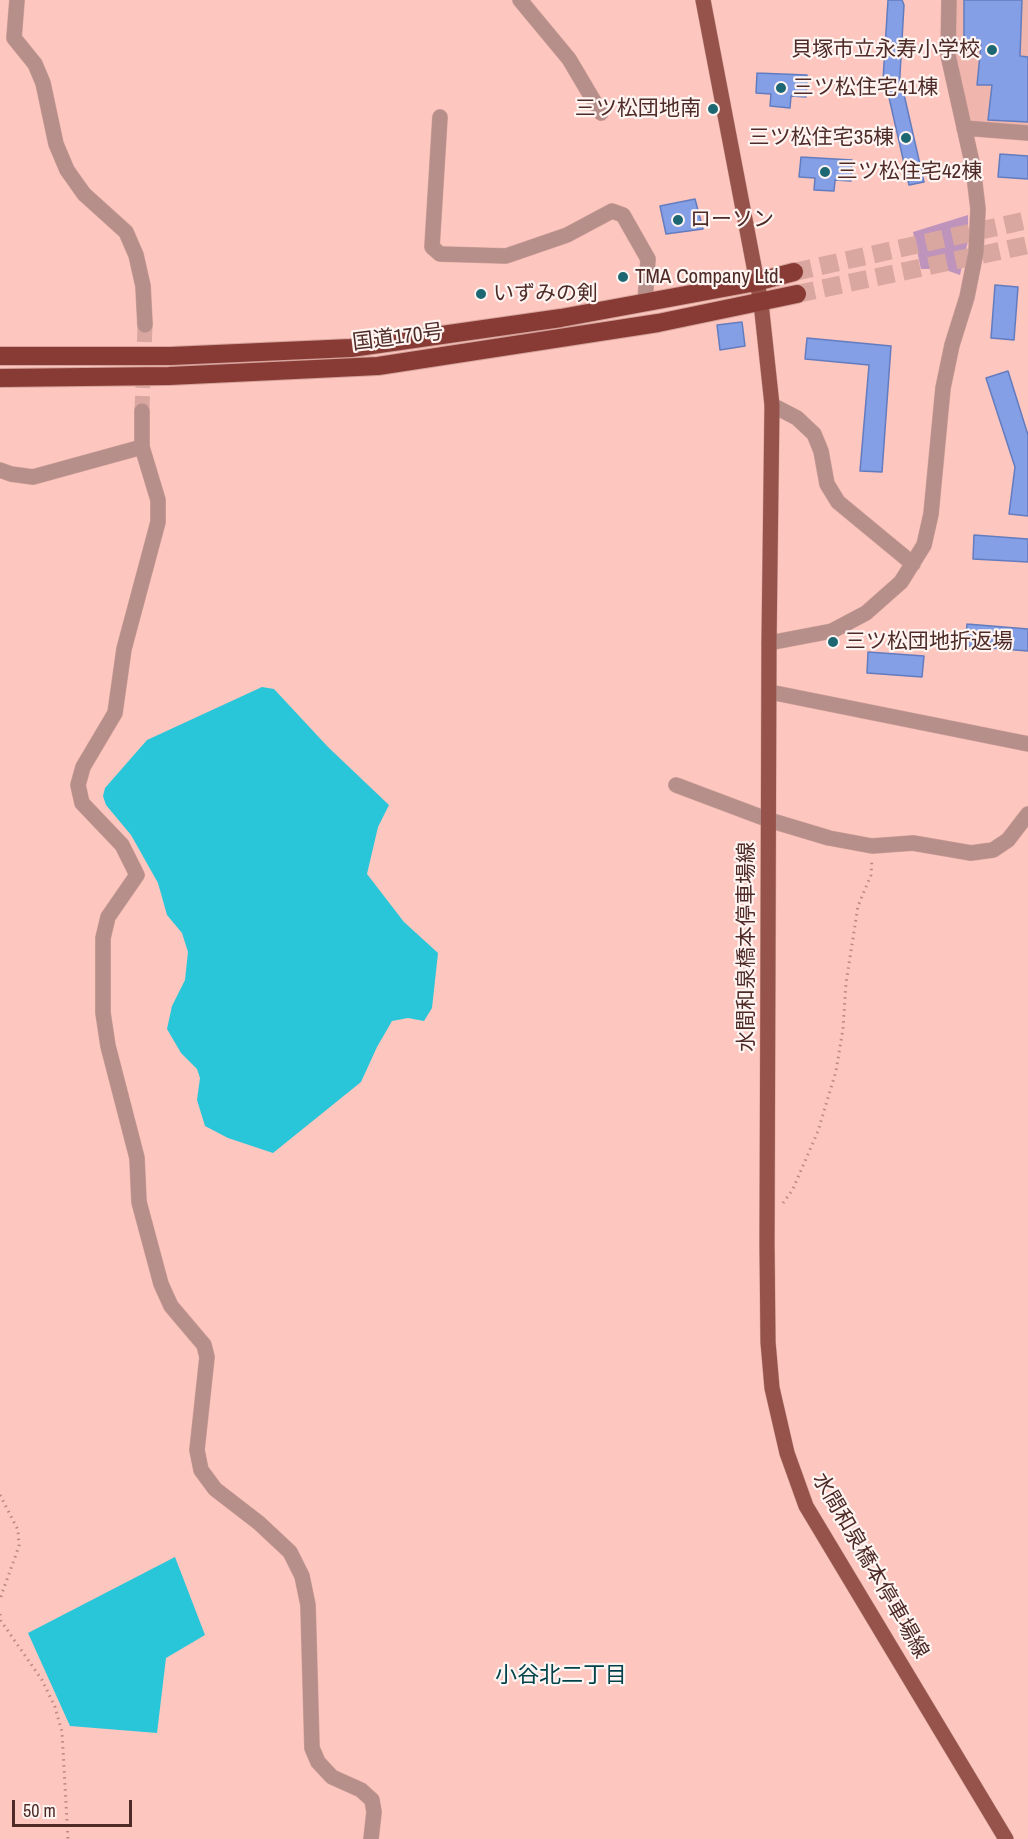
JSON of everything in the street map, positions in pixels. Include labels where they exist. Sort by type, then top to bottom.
[{"type":"highway","name":"国道170号","points":[[0,357],[171,356],[351,348],[561,318],[756,282],[794,272]]},
{"type":"highway","name":"国道170号","points":[[0,378],[169,376],[378,366],[658,323],[797,294]]},
{"type":"main road","name":"水間和泉橋本停車場線","points":[[703,0],[761,303],[772,405],[769,643],[768,1342],[772,1388],[777,1417],[794,1475],[806,1506],[1006,1839]]},
{"type":"street","points":[[17,0],[14,38],[36,64],[43,83],[56,144],[67,170],[84,194],[126,232],[136,255],[143,286],[145,325]]},
{"type":"street","points":[[520,0],[569,59],[601,113]]},
{"type":"street","points":[[769,643],[832,631],[866,613],[901,582],[924,545],[931,514],[943,388],[952,345],[967,297],[975,252],[978,209],[973,167],[948,55],[949,0]]},
{"type":"street","points":[[440,117],[432,247],[440,254],[506,256],[567,235],[612,211],[622,215],[648,259],[645,302]]},
{"type":"street","points":[[964,128],[1028,133]]},
{"type":"street","points":[[772,405],[796,418],[814,434],[821,451],[827,484],[838,502],[913,564]]},
{"type":"street","points":[[142,411],[142,447],[158,500],[158,522],[124,649],[115,713],[83,767],[78,785],[82,803],[122,845],[137,875],[108,917],[103,938],[103,1013],[108,1046],[136,1158],[140,1202],[161,1284],[171,1306],[204,1345],[207,1357],[197,1450],[201,1470],[215,1489],[259,1522],[290,1552],[302,1576],[308,1605],[312,1748],[318,1762],[332,1776],[361,1790],[372,1800],[374,1812],[371,1839]]},
{"type":"street","points":[[0,470],[33,477],[142,447]]},
{"type":"street","points":[[770,692],[1028,744]]},
{"type":"street","points":[[675,784],[769,820],[829,838],[872,846],[913,843],[971,853],[993,850],[1008,840],[1028,814]]},
{"type":"path","points":[[793,1189],[818,1131],[836,1071],[858,906],[871,874],[872,846]]},
{"type":"path","points":[[0,1495],[18,1530],[19,1546],[0,1599]]},
{"type":"path","points":[[0,1614],[1,1621],[42,1680],[55,1707],[62,1732],[68,1839]]},
{"type":"shaded area","name":"貝塚市立永寿小学校","points":[[956,0],[1028,0],[1028,129],[969,124],[957,72],[954,29]]},
{"type":"shaded area","points":[[968,215],[968,241],[960,275],[943,269],[921,269],[913,232]]},
{"type":"water","points":[[262,687],[274,689],[328,747],[389,805],[378,827],[367,874],[404,922],[438,953],[432,1008],[424,1021],[408,1018],[392,1021],[361,1082],[273,1153],[228,1138],[205,1126],[197,1100],[200,1078],[197,1069],[181,1053],[167,1029],[172,1006],[185,980],[188,952],[182,933],[167,915],[158,883],[131,835],[106,805],[103,796],[105,788],[147,740]]},
{"type":"water","points":[[175,1557],[205,1635],[166,1658],[157,1733],[70,1726],[28,1633]]},
{"type":"building","points":[[888,0],[902,0],[904,5],[899,92],[903,90],[924,182],[909,185],[885,80],[883,80]]},
{"type":"building","name":"貝塚市立永寿小学校","points":[[964,0],[1022,0],[1020,56],[1028,57],[1028,122],[988,120],[992,85],[977,85],[981,44],[964,43]]},
{"type":"building","name":"三ツ松住宅41棟","points":[[757,73],[807,75],[806,97],[791,96],[790,108],[770,106],[771,94],[756,93]]},
{"type":"building","points":[[1000,154],[1028,156],[1028,179],[998,177]]},
{"type":"building","name":"三ツ松住宅42棟","points":[[801,157],[852,160],[851,181],[835,180],[834,191],[814,190],[815,178],[799,177]]},
{"type":"building","points":[[695,199],[703,229],[666,234],[660,206]]},
{"type":"building","points":[[995,285],[1018,287],[1014,340],[991,338]]},
{"type":"building","points":[[742,322],[745,346],[720,350],[717,325]]},
{"type":"building","points":[[807,338],[891,346],[882,472],[860,471],[869,365],[805,359]]},
{"type":"building","points":[[1008,371],[1028,435],[1028,516],[1009,514],[1015,467],[986,378]]},
{"type":"building","points":[[974,535],[1028,539],[1028,562],[973,559]]},
{"type":"building","points":[[967,624],[1028,629],[1028,651],[965,646]]},
{"type":"building","points":[[868,652],[924,656],[922,677],[867,673]]},
{"type":"tunnel","points":[[794,272],[1028,220]]},
{"type":"tunnel","points":[[797,294],[1028,245]]},
{"type":"tunnel","points":[[142,411],[145,325]]},
{"type":"place","name":"貝塚市立永寿小学校","points":[[992,50]]},
{"type":"place","name":"三ツ松住宅41棟","points":[[781,88]]},
{"type":"place","name":"三ツ松団地南","points":[[713,109]]},
{"type":"place","name":"三ツ松住宅35棟","points":[[906,138]]},
{"type":"place","name":"三ツ松住宅42棟","points":[[825,172]]},
{"type":"place","name":"ローソン","points":[[678,220]]},
{"type":"place","name":"TMA Company Ltd.","points":[[623,277]]},
{"type":"place","name":"いずみの剣","points":[[481,294]]},
{"type":"place","name":"三ツ松団地折返場","points":[[833,642]]},
{"type":"district","name":"小谷北二丁目","points":[[561,1676]]}]
